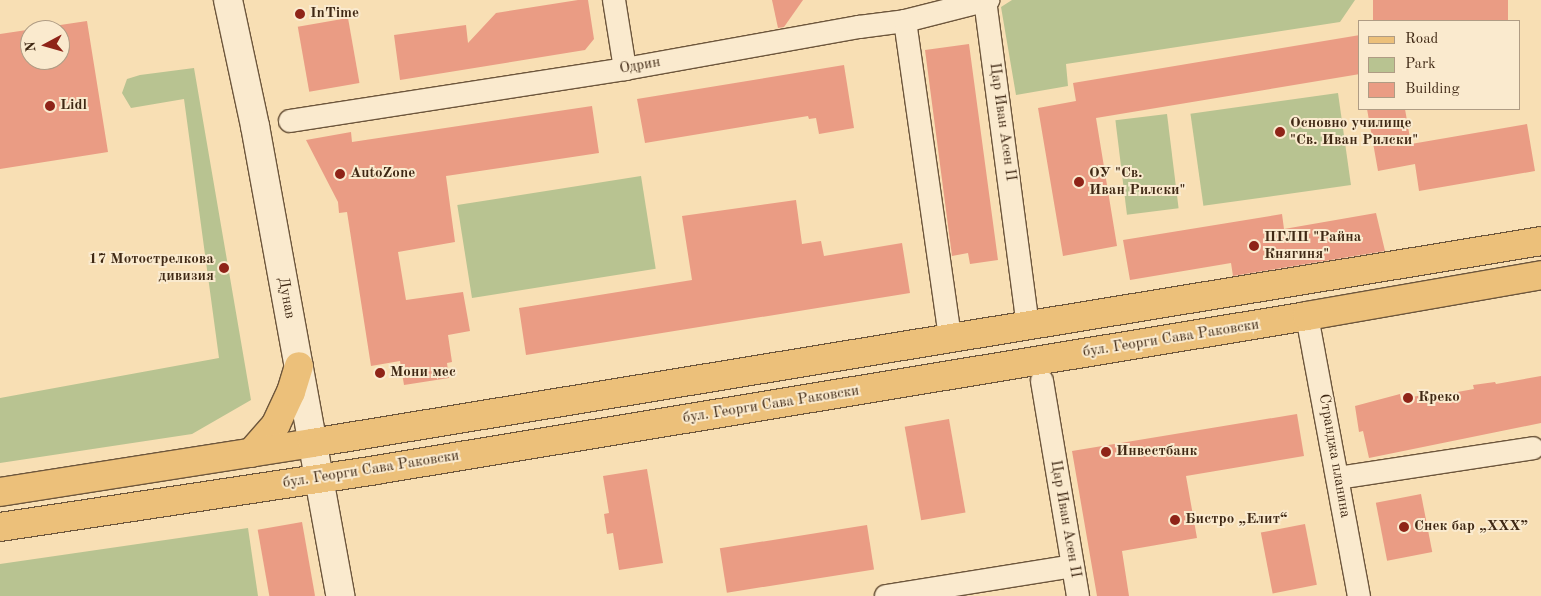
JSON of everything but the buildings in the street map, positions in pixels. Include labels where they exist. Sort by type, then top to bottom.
[{"type":"main road","name":"Дунав","points":[[228,0],[255,126],[340,596]]},
{"type":"main road","points":[[0,492],[251,453],[1541,242]]},
{"type":"main road","name":"бул. Георги Сава Раковски","points":[[0,527],[318,478],[1307,316],[1541,275]]},
{"type":"main road","points":[[251,453],[276,424],[291,392],[298,366]]},
{"type":"street","points":[[614,0],[625,69]]},
{"type":"street","name":"Одрин","points":[[290,121],[625,69],[859,27],[905,21],[986,0]]},
{"type":"street","name":"Цар Иван Асен II","points":[[986,0],[1027,318]]},
{"type":"street","points":[[905,21],[949,329]]},
{"type":"street","name":"Странджа планина","points":[[1307,316],[1359,596]]},
{"type":"street","name":"Цар Иван Асен II","points":[[1042,381],[1078,596]]},
{"type":"street","points":[[1338,478],[1533,448]]},
{"type":"street","points":[[886,596],[1073,566]]},
{"type":"green space","points":[[1012,0],[1355,0],[1340,22],[1066,64],[1068,86],[1016,95],[1001,7]]},
{"type":"green space","points":[[194,68],[251,400],[192,434],[0,463],[0,398],[219,358],[184,99],[131,108],[122,93],[127,79],[140,75]]},
{"type":"green space","points":[[1338,93],[1351,185],[1203,206],[1190,114]]},
{"type":"green space","points":[[1167,114],[1179,208],[1127,215],[1115,120]]},
{"type":"green space","points":[[641,176],[656,269],[472,298],[457,205]]},
{"type":"green space","points":[[248,528],[258,596],[0,596],[0,564]]},
{"type":"place","name":"InTime","points":[[300,14]]},
{"type":"place","name":"Lidl","points":[[50,106]]},
{"type":"place","name":"Основно училище \"Св. Иван Рилски\"","points":[[1280,132]]},
{"type":"place","name":"AutoZone","points":[[340,174]]},
{"type":"place","name":"ОУ \"Св. Иван Рилски\"","points":[[1079,182]]},
{"type":"place","name":"ПГЛП \"Райна Княгиня\"","points":[[1254,246]]},
{"type":"place","name":"17 Мотострелкова дивизия","points":[[224,268]]},
{"type":"place","name":"Мони мес","points":[[380,373]]},
{"type":"place","name":"Креко","points":[[1408,398]]},
{"type":"place","name":"Инвестбанк","points":[[1106,452]]},
{"type":"place","name":"Бистро „Елит“","points":[[1175,520]]},
{"type":"place","name":"Снек бар „ХХХ”","points":[[1404,527]]}]
